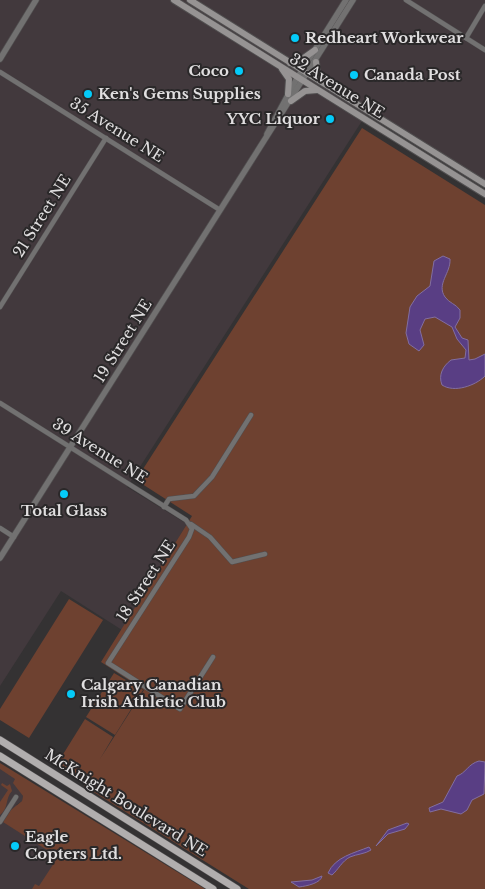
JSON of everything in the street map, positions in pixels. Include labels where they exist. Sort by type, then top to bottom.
[{"type":"main road","name":"32 Avenue NE","points":[[174,0],[276,63],[330,88],[485,184]]},
{"type":"main road","name":"32 Avenue NE","points":[[190,0],[290,63],[321,91],[485,194]]},
{"type":"main road","points":[[290,63],[301,60],[315,50]]},
{"type":"main road","points":[[316,62],[317,72],[330,88]]},
{"type":"main road","points":[[276,63],[289,79],[288,94]]},
{"type":"main road","points":[[291,101],[305,90],[321,91]]},
{"type":"main road","name":"McKnight Boulevard NE","points":[[0,740],[237,889]]},
{"type":"main road","name":"McKnight Boulevard NE","points":[[0,756],[213,889]]},
{"type":"street","points":[[0,59],[36,0]]},
{"type":"street","name":"19 Street NE","points":[[0,558],[266,136],[291,101],[315,50],[346,0]]},
{"type":"street","name":"19 Street NE","points":[[266,136],[269,126],[288,94],[316,62],[354,0]]},
{"type":"street","points":[[406,0],[485,50]]},
{"type":"street","points":[[466,38],[485,6]]},
{"type":"street","name":"35 Avenue NE","points":[[0,72],[220,210]]},
{"type":"street","name":"21 Street NE","points":[[0,307],[106,138]]},
{"type":"street","name":"39 Avenue NE","points":[[0,403],[210,537],[232,562],[266,554]]},
{"type":"street","points":[[164,507],[169,499],[194,496],[200,490],[212,477],[251,415]]},
{"type":"street","name":"18 Street NE","points":[[188,522],[192,529],[189,537],[108,663],[180,708],[213,657]]},
{"type":"street","points":[[0,528],[14,537]]},
{"type":"street","points":[[0,822],[16,797]]},
{"type":"shaded area","points":[[0,0],[485,0],[485,181],[369,110],[127,487],[187,524],[122,630],[61,591],[0,686]]},
{"type":"shaded area","points":[[362,128],[485,205],[485,889],[249,889],[84,786],[86,782],[57,764],[85,719],[113,737],[100,759],[144,690],[101,662],[192,516],[136,480]]},
{"type":"shaded area","points":[[443,256],[450,259],[450,264],[443,283],[443,292],[445,297],[460,310],[460,318],[455,327],[462,338],[468,340],[469,360],[485,354],[485,376],[476,383],[458,388],[442,385],[441,381],[442,371],[448,362],[465,358],[466,350],[457,339],[452,327],[435,317],[425,319],[420,330],[424,345],[419,351],[409,344],[406,333],[410,307],[417,296],[430,286],[434,261]]},
{"type":"shaded area","points":[[69,599],[103,620],[29,738],[0,720],[0,709]]},
{"type":"shaded area","points":[[114,673],[143,690],[115,735],[86,717]]},
{"type":"shaded area","points":[[479,761],[485,762],[484,794],[472,800],[467,810],[461,814],[441,809],[430,812],[429,808],[443,802],[457,776]]},
{"type":"shaded area","points":[[0,763],[205,889],[32,889],[35,884],[39,886],[58,857],[3,822],[11,810],[22,801],[23,796],[13,783],[15,779],[0,769]]},
{"type":"shaded area","points":[[0,765],[17,776],[19,790],[23,796],[22,801],[16,805],[191,889],[0,889]]},
{"type":"shaded area","points":[[2,783],[7,786],[10,784],[12,791],[8,797],[5,809],[0,815],[0,802],[8,790],[1,785]]},
{"type":"shaded area","points":[[407,823],[409,824],[405,829],[388,834],[376,846],[388,830]]},
{"type":"shaded area","points":[[369,847],[371,850],[347,859],[332,875],[328,873],[340,859]]},
{"type":"shaded area","points":[[322,876],[316,882],[306,886],[299,887],[291,882],[312,880]]},
{"type":"place","name":"Redheart Workwear","points":[[295,38]]},
{"type":"place","name":"Coco","points":[[239,71]]},
{"type":"place","name":"Canada Post","points":[[354,75]]},
{"type":"place","name":"Ken's Gems Supplies","points":[[88,94]]},
{"type":"place","name":"YYC Liquor","points":[[330,119]]},
{"type":"place","name":"Total Glass","points":[[64,494]]},
{"type":"place","name":"Calgary Canadian Irish Athletic Club","points":[[71,694]]},
{"type":"place","name":"Eagle Copters Ltd.","points":[[15,846]]}]
